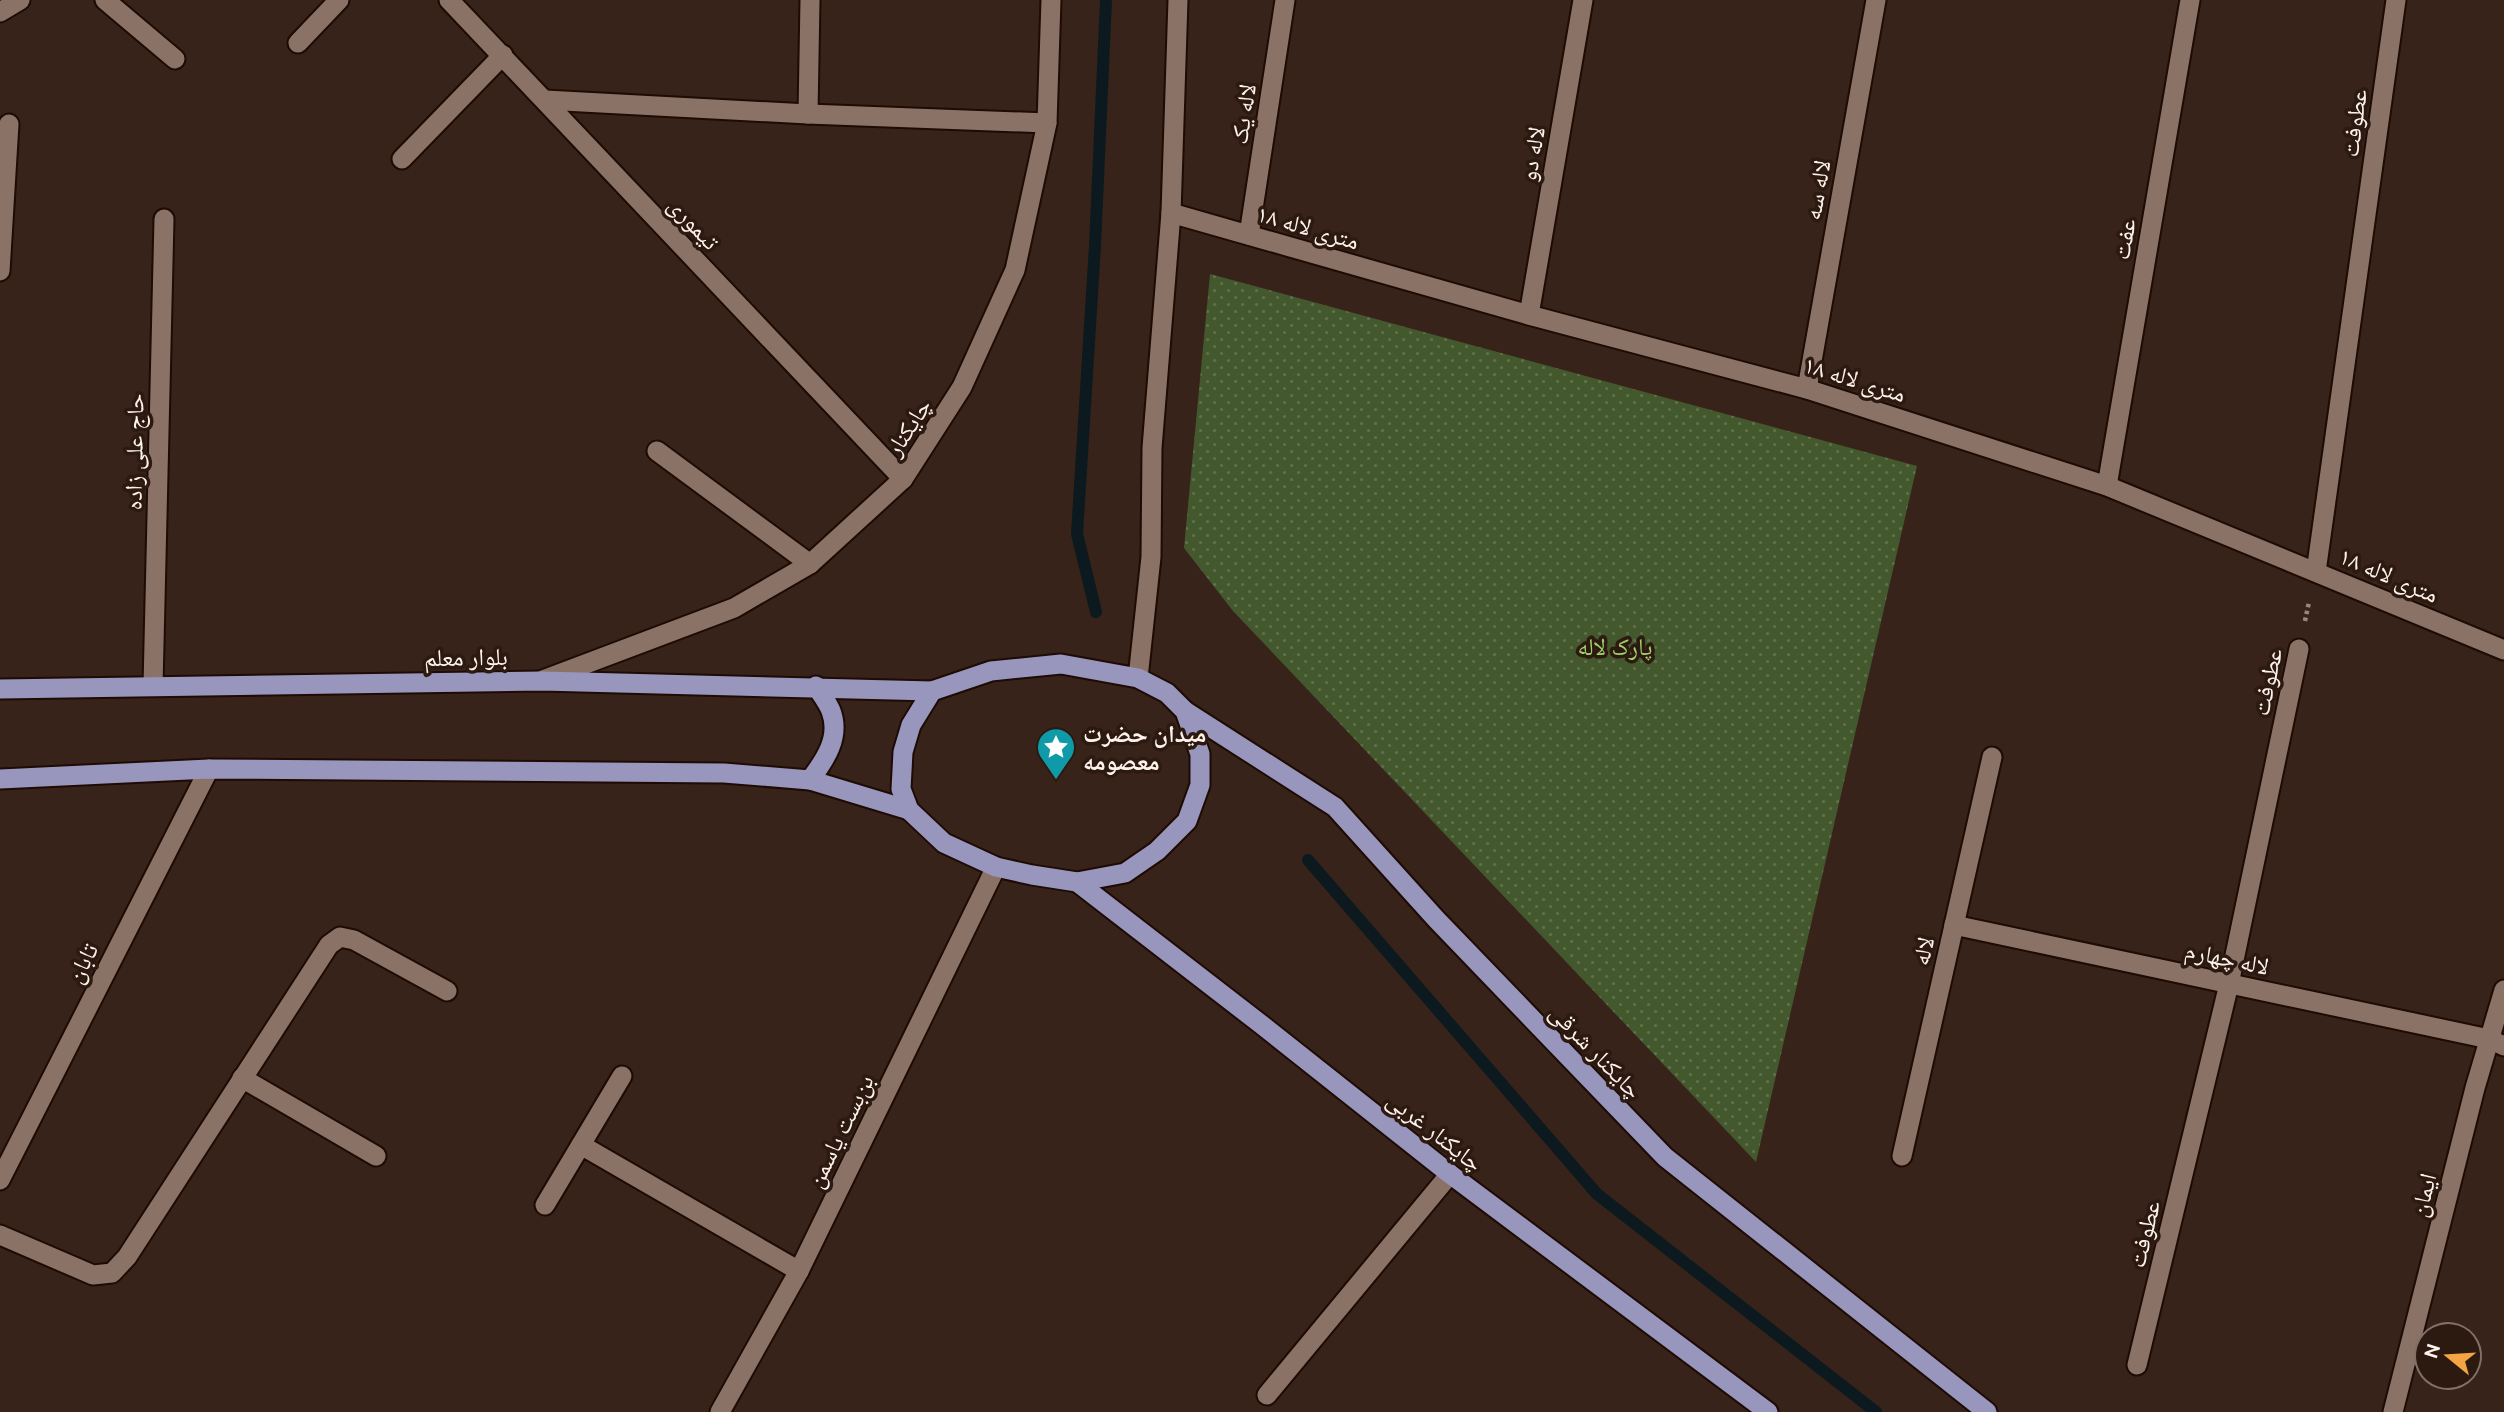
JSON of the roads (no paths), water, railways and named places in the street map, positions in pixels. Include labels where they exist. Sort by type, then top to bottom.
[{"type":"main road","points":[[1060,664],[1138,678],[1167,693],[1185,710],[1200,754],[1200,785],[1186,821],[1157,851],[1125,873],[1077,882],[996,867],[944,843],[909,810],[901,789],[903,752],[911,725],[932,691],[991,671],[1060,664]]},
{"type":"main road","name":"بلوار معلم","points":[[0,689],[542,681],[932,691]]},
{"type":"main road","points":[[810,780],[827,757],[834,734],[831,712],[816,686]]},
{"type":"main road","name":"چایکنار شرقی","points":[[1185,710],[1335,807],[1436,919],[1665,1157],[1987,1412]]},
{"type":"main road","points":[[0,779],[209,769],[724,774],[810,780],[909,810]]},
{"type":"main road","name":"چایکنار غربی","points":[[1077,882],[1450,1174],[1768,1412]]},
{"type":"street","points":[[0,12],[20,0]]},
{"type":"street","points":[[105,0],[174,59]]},
{"type":"street","points":[[298,43],[339,0]]},
{"type":"street","name":"تیموری","points":[[449,0],[904,479]]},
{"type":"street","points":[[808,114],[810,0]]},
{"type":"street","name":"چایکنار","points":[[542,681],[734,608],[810,564],[904,479],[962,387],[1015,270],[1047,122],[1051,0]]},
{"type":"street","points":[[1138,678],[1151,557],[1152,448],[1171,213],[1178,0]]},
{"type":"street","name":"لاله یک","points":[[1249,235],[1285,0]]},
{"type":"street","name":"لاله دو","points":[[1529,315],[1583,0]]},
{"type":"street","name":"لاله سه","points":[[1808,389],[1876,0]]},
{"type":"street","name":"عفت","points":[[2107,486],[2190,0]]},
{"type":"street","name":"عطوفت","points":[[2316,572],[2396,0]]},
{"type":"street","points":[[402,159],[503,55]]},
{"type":"street","points":[[545,100],[808,114],[1047,122]]},
{"type":"street","points":[[0,271],[9,124]]},
{"type":"street","name":"۱۸ متری لاله","points":[[1171,213],[1529,315],[1808,389],[2107,486],[2504,650]]},
{"type":"street","name":"حاج علی زاده","points":[[153,686],[164,219]]},
{"type":"street","points":[[657,451],[810,564]]},
{"type":"street","name":"عطوفت","points":[[2137,1365],[2230,984],[2299,649]]},
{"type":"street","name":"لاله","points":[[1902,1156],[1992,757]]},
{"type":"street","name":"تابان","points":[[0,1180],[209,769]]},
{"type":"street","name":"بن‌بست یاسمن","points":[[720,1412],[799,1271],[996,867]]},
{"type":"street","name":"لاله چهارم","points":[[1954,925],[2497,1042]]},
{"type":"street","points":[[0,1235],[93,1275],[113,1273],[127,1257],[329,945],[340,937],[354,940],[447,991]]},
{"type":"street","name":"ایمان","points":[[2393,1412],[2497,1042],[2504,990]]},
{"type":"street","points":[[545,1205],[622,1076]]},
{"type":"street","points":[[242,1078],[376,1156]]},
{"type":"street","points":[[582,1145],[799,1271]]},
{"type":"street","points":[[1266,1395],[1450,1174]]},
{"type":"waterway","points":[[1096,612],[1077,534],[1095,246],[1106,0]]},
{"type":"waterway","points":[[1308,860],[1597,1194],[1876,1412]]},
{"type":"place","name":"میدان حضرت معصومه","points":[[1056,781]]},
{"type":"park label","name":"پارک لاله","points":[[1615,646]]}]
